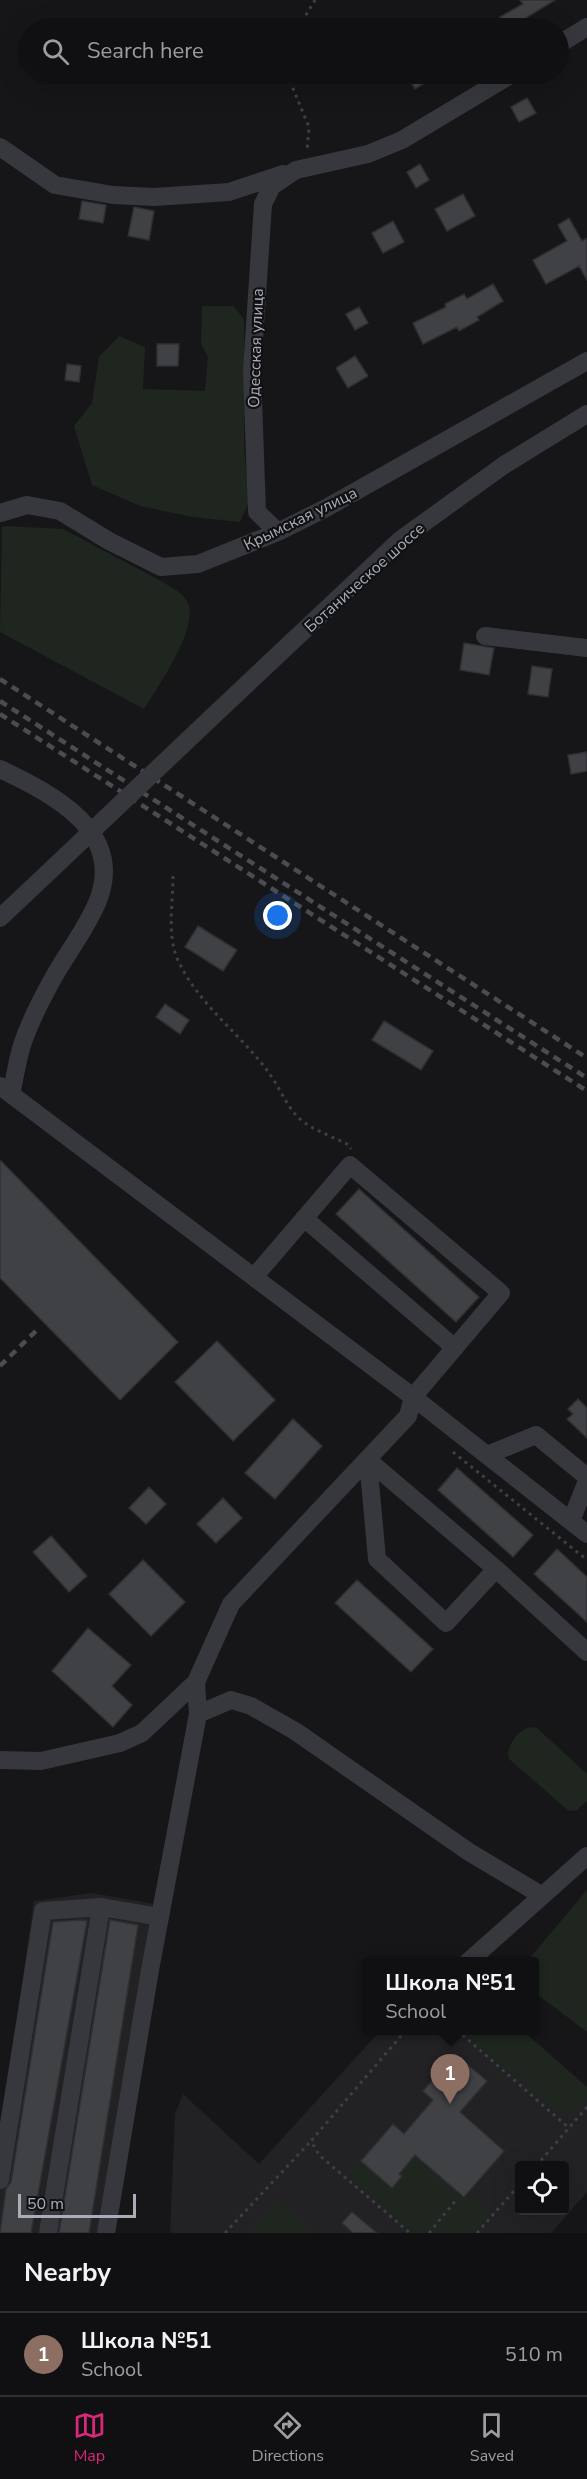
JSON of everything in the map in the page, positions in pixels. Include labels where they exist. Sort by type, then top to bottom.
[{"type":"street","points":[[569,38],[587,27]]},
{"type":"street","name":"Одесская улица","points":[[0,147],[56,185],[113,195],[154,197],[229,192],[296,170],[368,154],[402,140],[495,84]]},
{"type":"street","name":"Одесская улица","points":[[278,532],[257,512],[252,371],[263,204],[272,186],[296,170]]},
{"type":"street","name":"Крымская улица","points":[[0,513],[27,505],[60,511],[109,541],[161,567],[198,564],[278,532],[326,508],[587,361]]},
{"type":"street","name":"Ботаническое шоссе","points":[[0,918],[400,540],[504,465],[587,414]]},
{"type":"street","points":[[485,636],[587,648]]},
{"type":"street","points":[[0,768],[44,790],[86,823],[103,855],[104,877],[97,903],[50,984],[23,1044],[6,1090],[413,1397],[587,1534]]},
{"type":"street","points":[[0,1760],[41,1761],[120,1743],[142,1733],[196,1682],[231,1604],[408,1416],[413,1397],[501,1293],[350,1165],[254,1277]]},
{"type":"street","points":[[304,1218],[455,1348]]},
{"type":"street","points":[[487,1455],[536,1435],[587,1479],[571,1521]]},
{"type":"street","points":[[368,1460],[496,1569],[587,1652]]},
{"type":"street","points":[[368,1460],[377,1559],[446,1623],[496,1569]]},
{"type":"street","points":[[106,2233],[160,1917],[198,1714],[196,1682]]},
{"type":"street","points":[[198,1714],[231,1700],[251,1706],[295,1731],[469,1852],[541,1894]]},
{"type":"street","points":[[473,1957],[541,1894],[587,1856]]},
{"type":"street","points":[[0,2180],[43,1911],[101,1907],[160,1917]]},
{"type":"street","points":[[48,2233],[101,1907]]},
{"type":"path","points":[[304,18],[315,0]]},
{"type":"path","points":[[291,84],[309,127],[307,152],[296,170]]},
{"type":"path","points":[[173,876],[171,937],[178,959],[213,1012],[269,1073],[286,1102],[301,1120],[349,1145],[353,1153],[350,1165]]},
{"type":"path","points":[[444,1445],[587,1560]]},
{"type":"path","points":[[225,2233],[311,2141],[403,2035]]},
{"type":"path","points":[[462,2035],[569,2128]]},
{"type":"path","points":[[540,2161],[587,2107]]},
{"type":"path","points":[[311,2141],[319,2155],[410,2233]]},
{"type":"path","points":[[477,2233],[515,2189]]},
{"type":"path","points":[[429,2233],[457,2199]]},
{"type":"shaded area","points":[[202,306],[233,306],[244,319],[244,446],[249,501],[240,522],[192,517],[140,506],[92,485],[74,426],[92,403],[99,357],[119,336],[145,347],[143,389],[205,391],[208,357],[201,344]]},
{"type":"shaded area","points":[[2,526],[63,529],[161,581],[185,598],[190,612],[183,641],[144,709],[0,632]]},
{"type":"shaded area","points":[[530,1727],[537,1728],[587,1774],[587,1801],[577,1810],[569,1811],[509,1759],[511,1744],[521,1732]]},
{"type":"shaded area","points":[[587,1890],[587,2032],[539,1996],[539,1957],[530,1957]]},
{"type":"shaded area","points":[[92,1893],[154,1904],[100,2233],[0,2233],[0,2136],[34,1901]]},
{"type":"shaded area","points":[[376,2035],[528,2035],[587,2087],[587,2192],[569,2212],[569,2161],[515,2161],[515,2215],[567,2215],[551,2233],[170,2233],[175,2114],[183,2094],[259,2164]]},
{"type":"shaded area","points":[[468,2035],[528,2035],[587,2087],[587,2101],[580,2107],[573,2111],[556,2112]]},
{"type":"shaded area","points":[[415,2155],[463,2197],[467,2194],[490,2213],[473,2233],[415,2233],[350,2177],[361,2161],[401,2176],[399,2174]]},
{"type":"shaded area","points":[[277,2201],[313,2233],[249,2233]]},
{"type":"building","points":[[520,0],[555,0],[526,18],[501,18],[523,4]]},
{"type":"building","points":[[412,84],[423,84],[415,89]]},
{"type":"building","points":[[527,98],[536,113],[519,122],[511,107]]},
{"type":"building","points":[[420,164],[429,180],[416,188],[407,172]]},
{"type":"building","points":[[463,194],[475,216],[447,231],[435,209]]},
{"type":"building","points":[[82,201],[106,205],[103,223],[79,219]]},
{"type":"building","points":[[134,207],[154,211],[149,240],[128,236]]},
{"type":"building","points":[[569,218],[582,241],[587,238],[587,280],[579,266],[546,284],[533,260],[567,241],[558,225]]},
{"type":"building","points":[[393,221],[404,242],[383,253],[372,233]]},
{"type":"building","points":[[493,284],[503,301],[477,317],[479,320],[459,331],[457,327],[423,344],[413,323],[446,307],[445,304],[464,294],[467,299]]},
{"type":"building","points":[[359,307],[368,323],[355,330],[346,314]]},
{"type":"building","points":[[157,344],[179,344],[178,366],[157,366]]},
{"type":"building","points":[[355,356],[368,376],[348,388],[336,368]]},
{"type":"building","points":[[67,364],[81,366],[79,382],[65,380]]},
{"type":"building","points":[[464,643],[494,648],[489,675],[460,670]]},
{"type":"building","points":[[532,666],[552,669],[548,697],[528,694]]},
{"type":"building","points":[[587,752],[587,771],[571,774],[568,755]]},
{"type":"building","points":[[198,926],[237,950],[223,971],[185,947]]},
{"type":"building","points":[[165,1004],[189,1020],[180,1034],[156,1017]]},
{"type":"building","points":[[384,1021],[433,1051],[421,1070],[372,1040]]},
{"type":"building","points":[[0,1160],[178,1342],[120,1400],[0,1278]]},
{"type":"building","points":[[359,1189],[479,1297],[456,1322],[336,1214]]},
{"type":"building","points":[[217,1341],[275,1400],[233,1441],[175,1382]]},
{"type":"building","points":[[578,1399],[587,1408],[587,1438],[567,1419],[573,1414],[568,1409]]},
{"type":"building","points":[[293,1419],[322,1446],[275,1499],[245,1473]]},
{"type":"building","points":[[457,1468],[533,1535],[513,1557],[438,1490]]},
{"type":"building","points":[[149,1487],[166,1504],[146,1524],[129,1508]]},
{"type":"building","points":[[223,1498],[242,1518],[216,1543],[197,1524]]},
{"type":"building","points":[[51,1536],[87,1576],[69,1592],[33,1552]]},
{"type":"building","points":[[557,1549],[587,1577],[587,1622],[534,1574]]},
{"type":"building","points":[[143,1560],[185,1602],[151,1636],[109,1594]]},
{"type":"building","points":[[357,1580],[433,1649],[411,1672],[335,1603]]},
{"type":"building","points":[[88,1628],[131,1665],[112,1686],[132,1705],[113,1727],[52,1671]]},
{"type":"building","points":[[110,1920],[138,1925],[89,2233],[59,2233]]},
{"type":"building","points":[[87,1921],[31,2233],[0,2233],[6,2189],[11,2182],[53,1922]]},
{"type":"building","points":[[455,2054],[487,2081],[460,2112],[504,2151],[464,2197],[415,2155],[399,2174],[402,2176],[392,2188],[361,2161],[393,2124],[404,2134],[433,2100],[423,2091]]},
{"type":"building","points":[[352,2212],[377,2233],[353,2233],[342,2223]]},
{"type":"railway","points":[[0,679],[587,1058]]},
{"type":"railway","points":[[0,701],[587,1078]]},
{"type":"railway","points":[[0,714],[587,1091]]},
{"type":"railway","points":[[0,1366],[39,1328]]},
{"type":"place","name":"Школа №51","points":[[450,2104]]}]
